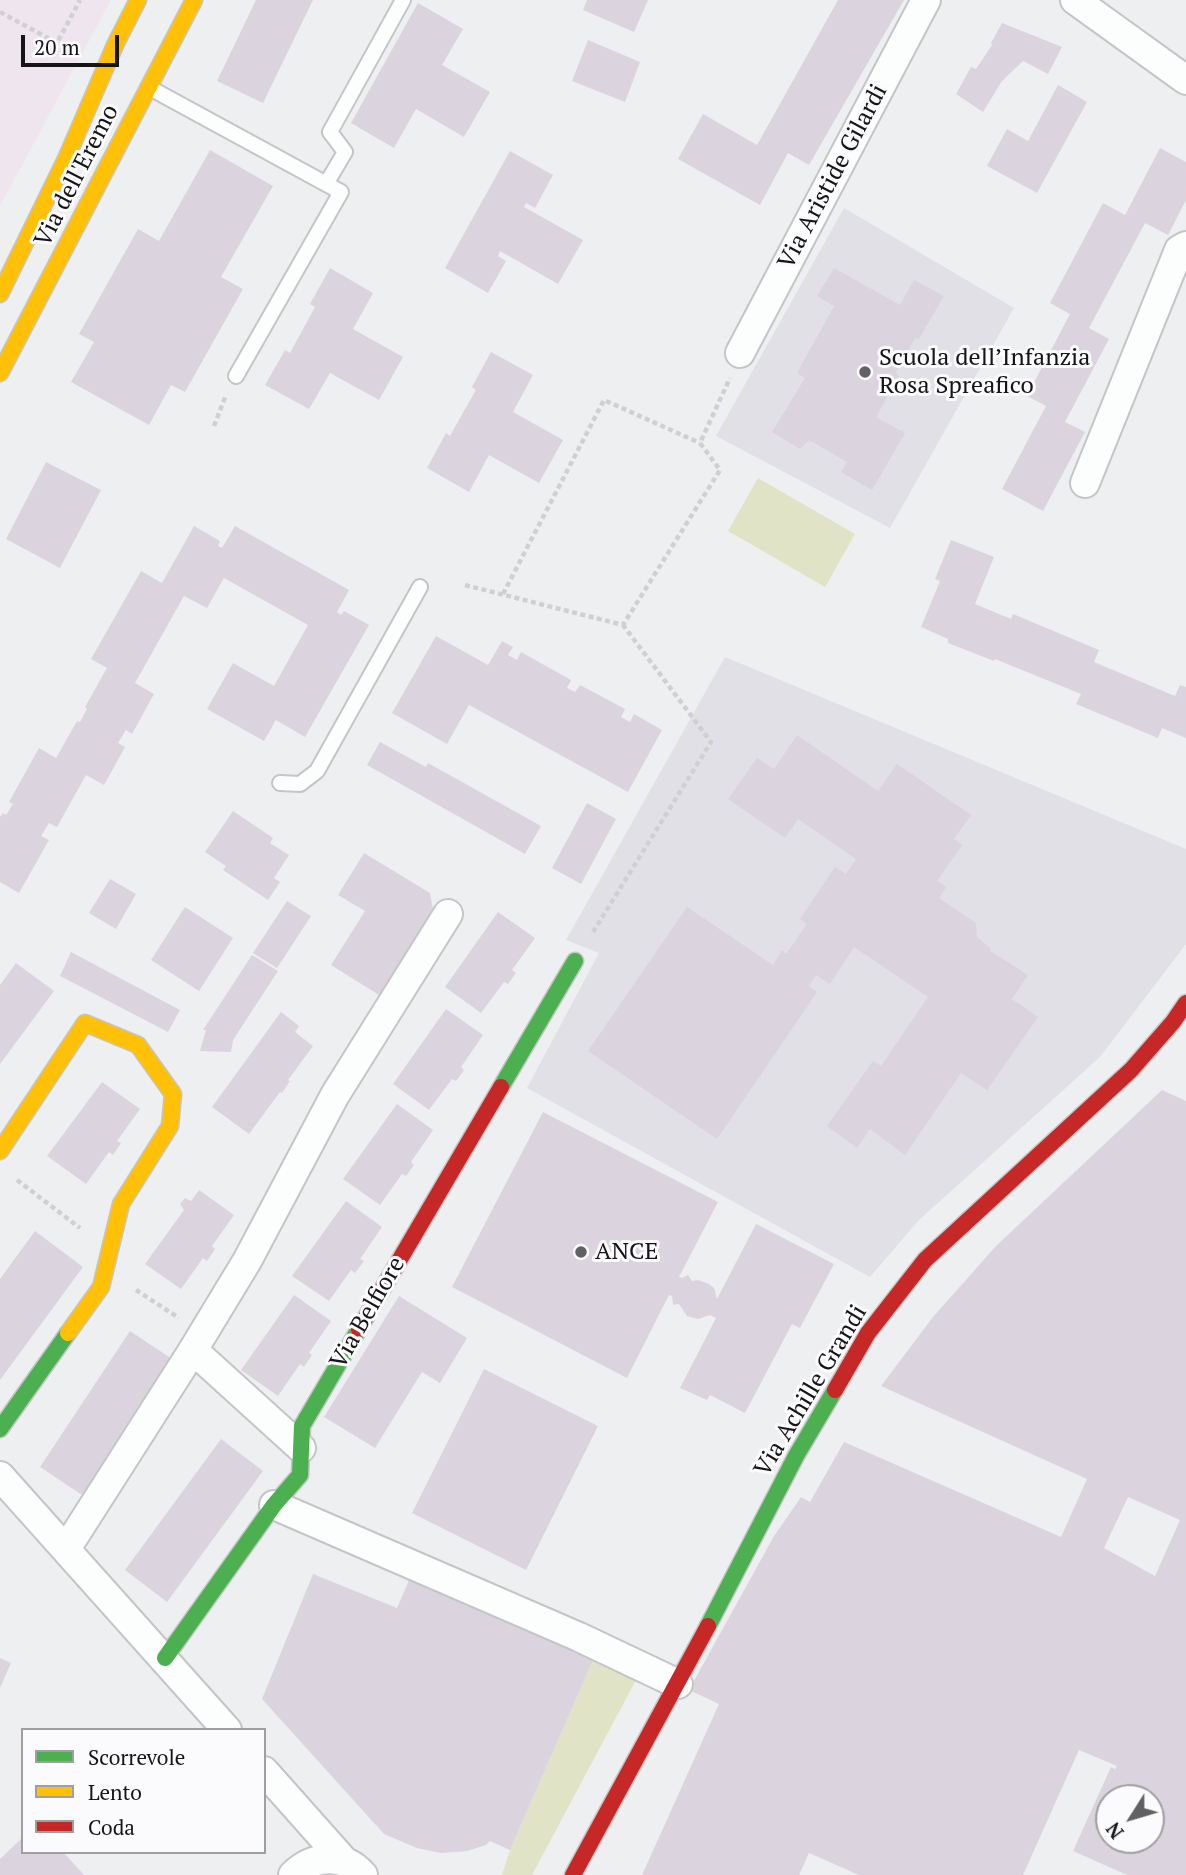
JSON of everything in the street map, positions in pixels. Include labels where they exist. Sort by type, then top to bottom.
[{"type":"street","name":"Via dell'Eremo","points":[[0,294],[66,159],[116,43],[138,0]]},
{"type":"street","name":"Via dell'Eremo","points":[[0,373],[194,0]]},
{"type":"street","name":"Via Aristide Gilardi","points":[[740,353],[926,0]]},
{"type":"street","points":[[1075,0],[1186,80]]},
{"type":"street","points":[[1084,484],[1179,250],[1186,246]]},
{"type":"street","points":[[66,1549],[247,1261],[335,1095],[448,914]]},
{"type":"street","name":"Via Belfiore","points":[[165,1658],[274,1505],[300,1475],[302,1426],[575,961]]},
{"type":"street","name":"Via Achille Grandi","points":[[573,1875],[678,1684],[796,1456],[868,1333],[925,1260],[1131,1070],[1173,1023],[1186,1003]]},
{"type":"street","points":[[0,1151],[85,1023],[138,1045],[173,1094],[170,1126],[121,1204],[101,1287],[0,1429]]},
{"type":"street","points":[[198,1342],[301,1448]]},
{"type":"street","points":[[0,1476],[225,1728]]},
{"type":"street","points":[[274,1505],[579,1637],[678,1684]]},
{"type":"street","points":[[266,1774],[353,1868]]},
{"type":"street","points":[[293,1875],[313,1861],[328,1858],[353,1868]]},
{"type":"lane","points":[[326,184],[345,152],[330,132],[403,0]]},
{"type":"lane","points":[[149,87],[341,192],[236,376]]},
{"type":"lane","points":[[280,783],[300,784],[317,771],[420,587]]},
{"type":"path","points":[[0,12],[57,43],[80,0]]},
{"type":"path","points":[[700,443],[740,353]]},
{"type":"path","points":[[214,426],[236,376]]},
{"type":"path","points":[[503,594],[604,400],[700,443],[720,470],[623,625]]},
{"type":"path","points":[[466,585],[623,625],[711,742],[575,961]]},
{"type":"path","points":[[10,1174],[110,1251]]},
{"type":"path","points":[[106,1270],[198,1342]]},
{"type":"shaded area","points":[[0,0],[111,0],[0,206]]},
{"type":"shaded area","name":"Scuola dell’Infanzia Rosa Spreafico","points":[[844,208],[1014,308],[890,528],[716,436]]},
{"type":"shaded area","points":[[725,657],[1186,849],[1186,944],[1100,1057],[919,1220],[870,1277],[527,1088],[599,953],[566,940]]},
{"type":"green space","points":[[758,478],[855,534],[825,587],[728,531]]},
{"type":"green space","points":[[594,1658],[637,1678],[532,1875],[502,1875],[510,1850]]},
{"type":"building","points":[[256,0],[313,0],[263,103],[217,81]]},
{"type":"building","points":[[587,0],[648,0],[634,32],[583,10]]},
{"type":"building","points":[[838,0],[904,0],[809,165],[788,153],[760,205],[678,159],[703,114],[757,145]]},
{"type":"building","points":[[418,3],[463,29],[442,65],[490,92],[464,137],[416,109],[394,148],[351,123]]},
{"type":"building","points":[[1002,23],[1062,47],[1048,74],[1023,61],[1002,81],[983,112],[956,94],[971,67],[976,69],[992,45]]},
{"type":"building","points":[[588,40],[640,62],[625,102],[572,81]]},
{"type":"building","points":[[1058,85],[1087,102],[1037,193],[987,166],[1007,129],[1028,141]]},
{"type":"building","points":[[1160,148],[1186,162],[1186,200],[1168,235],[1145,223],[1089,328],[1109,339],[1065,422],[1085,432],[1043,511],[1002,489],[1046,406],[1027,396],[1070,314],[1050,303],[1103,203],[1125,215]]},
{"type":"building","points":[[210,150],[273,186],[221,277],[243,289],[185,392],[171,385],[149,425],[71,382],[94,342],[79,334],[138,229],[159,241]]},
{"type":"building","points":[[510,151],[553,175],[535,208],[526,203],[524,207],[583,240],[558,284],[500,251],[498,256],[506,261],[488,293],[445,268]]},
{"type":"building","points":[[330,268],[373,293],[353,329],[403,357],[379,400],[330,373],[309,409],[265,385],[285,350],[290,353],[315,307],[310,304]]},
{"type":"building","points":[[834,268],[900,305],[914,280],[944,296],[919,339],[915,338],[896,372],[899,376],[876,417],[905,433],[872,490],[841,472],[847,462],[809,440],[800,449],[772,432],[805,378],[797,373],[834,306],[817,296]]},
{"type":"building","points":[[491,352],[533,375],[513,412],[563,440],[539,483],[489,455],[469,492],[427,468],[446,433],[450,436],[476,390],[472,387]]},
{"type":"building","points":[[46,462],[101,490],[60,568],[6,539]]},
{"type":"building","points":[[194,526],[220,541],[218,546],[222,548],[235,526],[349,590],[337,612],[341,615],[344,611],[369,625],[305,737],[276,720],[264,741],[207,709],[233,663],[274,686],[308,625],[224,578],[207,608],[184,596],[135,683],[154,694],[132,734],[126,730],[118,743],[125,747],[104,785],[86,775],[57,827],[49,823],[41,836],[49,840],[19,893],[0,882],[0,817],[3,813],[6,815],[13,804],[9,802],[39,748],[56,758],[77,721],[80,722],[87,709],[85,707],[107,668],[91,659],[141,571],[162,583]]},
{"type":"building","points":[[951,540],[994,557],[975,604],[1011,619],[1013,614],[1099,650],[1094,662],[1175,696],[1180,685],[1186,687],[1186,738],[1162,728],[1158,738],[1076,704],[1081,694],[948,643],[948,639],[921,627],[940,581],[935,579]]},
{"type":"building","points":[[436,636],[488,665],[502,641],[513,647],[508,655],[517,660],[521,652],[571,680],[567,688],[575,692],[580,685],[625,709],[621,717],[630,722],[634,714],[662,730],[628,792],[469,705],[447,744],[392,713]]},
{"type":"building","points":[[797,735],[878,791],[897,764],[971,815],[954,839],[962,845],[937,881],[946,887],[939,898],[976,923],[977,937],[990,951],[1028,975],[1012,999],[1038,1017],[987,1090],[961,1073],[905,1155],[870,1129],[857,1148],[827,1126],[873,1061],[881,1066],[928,997],[854,947],[830,984],[816,975],[809,986],[817,992],[717,1139],[588,1051],[687,907],[773,965],[782,950],[786,954],[807,924],[800,919],[835,867],[846,874],[856,859],[798,819],[785,838],[728,799],[757,758],[774,769]]},
{"type":"building","points":[[380,742],[426,767],[428,763],[541,826],[525,854],[367,765]]},
{"type":"building","points":[[587,803],[616,819],[581,884],[552,868]]},
{"type":"building","points":[[233,811],[273,838],[270,843],[289,855],[274,878],[280,882],[268,900],[223,870],[226,866],[205,852]]},
{"type":"building","points":[[364,853],[430,893],[433,910],[379,995],[331,965],[365,911],[338,895]]},
{"type":"building","points":[[110,879],[136,894],[116,929],[89,913]]},
{"type":"building","points":[[287,901],[311,916],[277,968],[253,953]]},
{"type":"building","points":[[185,907],[233,938],[199,991],[151,960]]},
{"type":"building","points":[[498,912],[535,938],[512,970],[516,973],[508,984],[504,982],[481,1013],[445,987]]},
{"type":"building","points":[[71,952],[180,1010],[168,1032],[60,976]]},
{"type":"building","points":[[252,955],[278,971],[233,1040],[231,1052],[200,1051],[206,1030],[203,1030]]},
{"type":"building","points":[[16,963],[54,991],[0,1064],[0,985]]},
{"type":"building","points":[[446,1009],[483,1035],[461,1067],[464,1070],[456,1081],[452,1079],[429,1110],[393,1084]]},
{"type":"building","points":[[281,1012],[299,1026],[295,1032],[313,1046],[288,1080],[290,1081],[282,1093],[280,1092],[249,1134],[212,1107]]},
{"type":"building","points":[[102,1082],[140,1109],[117,1141],[121,1143],[113,1155],[109,1152],[86,1184],[47,1156]]},
{"type":"building","points":[[1162,1090],[1186,1101],[1186,1875],[1127,1875],[1073,1851],[1095,1802],[1095,1854],[1165,1854],[1165,1784],[1103,1784],[1111,1767],[1115,1769],[1117,1766],[1079,1750],[1023,1875],[859,1875],[809,1853],[799,1875],[642,1875],[719,1704],[689,1690],[774,1536],[801,1497],[810,1502],[844,1442],[1061,1537],[1087,1479],[881,1386],[933,1317],[996,1246]],"holes":[[[1128,1497],[1180,1520],[1155,1576],[1104,1548]]]},
{"type":"building","points":[[397,1104],[433,1130],[411,1162],[414,1165],[406,1176],[402,1174],[380,1205],[343,1179]]},
{"type":"building","name":"ANCE","points":[[543,1112],[718,1202],[679,1277],[688,1275],[692,1281],[709,1284],[714,1288],[717,1299],[756,1224],[834,1264],[800,1328],[792,1324],[745,1413],[710,1395],[707,1400],[680,1388],[716,1318],[710,1315],[698,1319],[687,1316],[679,1304],[673,1305],[672,1296],[669,1295],[627,1378],[452,1287]]},
{"type":"building","points":[[199,1190],[234,1215],[212,1246],[215,1249],[207,1261],[203,1258],[181,1289],[145,1264],[184,1210],[180,1204],[185,1198],[191,1201]]},
{"type":"building","points":[[346,1201],[382,1227],[360,1259],[364,1261],[355,1273],[351,1270],[329,1301],[292,1276]]},
{"type":"building","points":[[35,1231],[83,1267],[0,1380],[0,1279]]},
{"type":"building","points":[[294,1295],[331,1321],[309,1353],[312,1355],[304,1367],[300,1364],[278,1396],[241,1370]]},
{"type":"building","points":[[399,1296],[467,1338],[440,1383],[422,1372],[375,1448],[324,1417]]},
{"type":"building","points":[[130,1331],[172,1359],[82,1495],[40,1467]]},
{"type":"building","points":[[484,1369],[598,1426],[526,1570],[412,1513]]},
{"type":"building","points":[[221,1439],[263,1471],[167,1602],[125,1570]]},
{"type":"building","points":[[313,1574],[397,1608],[410,1578],[594,1658],[510,1850],[490,1841],[467,1851],[441,1853],[417,1848],[384,1834],[262,1699]]},
{"type":"building","points":[[0,1658],[11,1663],[0,1688]]},
{"type":"building","points":[[21,1839],[21,1854],[65,1854],[84,1875],[0,1875],[0,1859]]},
{"type":"traffic: fast","points":[[501,1087],[575,961]]},
{"type":"traffic: fast","points":[[165,1658],[274,1505],[300,1475],[302,1426],[359,1329]]},
{"type":"traffic: fast","points":[[0,1429],[68,1333]]},
{"type":"traffic: fast","points":[[708,1626],[796,1456],[835,1390]]},
{"type":"traffic: slow","points":[[0,294],[66,159],[116,43],[138,0]]},
{"type":"traffic: slow","points":[[0,373],[194,0]]},
{"type":"traffic: slow","points":[[0,1151],[85,1023],[138,1045],[173,1094],[170,1126],[121,1204],[101,1287],[68,1333]]},
{"type":"traffic: jam","points":[[835,1390],[868,1333],[925,1260],[1131,1070],[1186,1003]]},
{"type":"traffic: jam","points":[[359,1329],[501,1087]]},
{"type":"traffic: jam","points":[[573,1875],[708,1626]]},
{"type":"place","name":"Scuola dell’Infanzia Rosa Spreafico","points":[[865,372]]},
{"type":"place","name":"ANCE","points":[[581,1252]]}]
